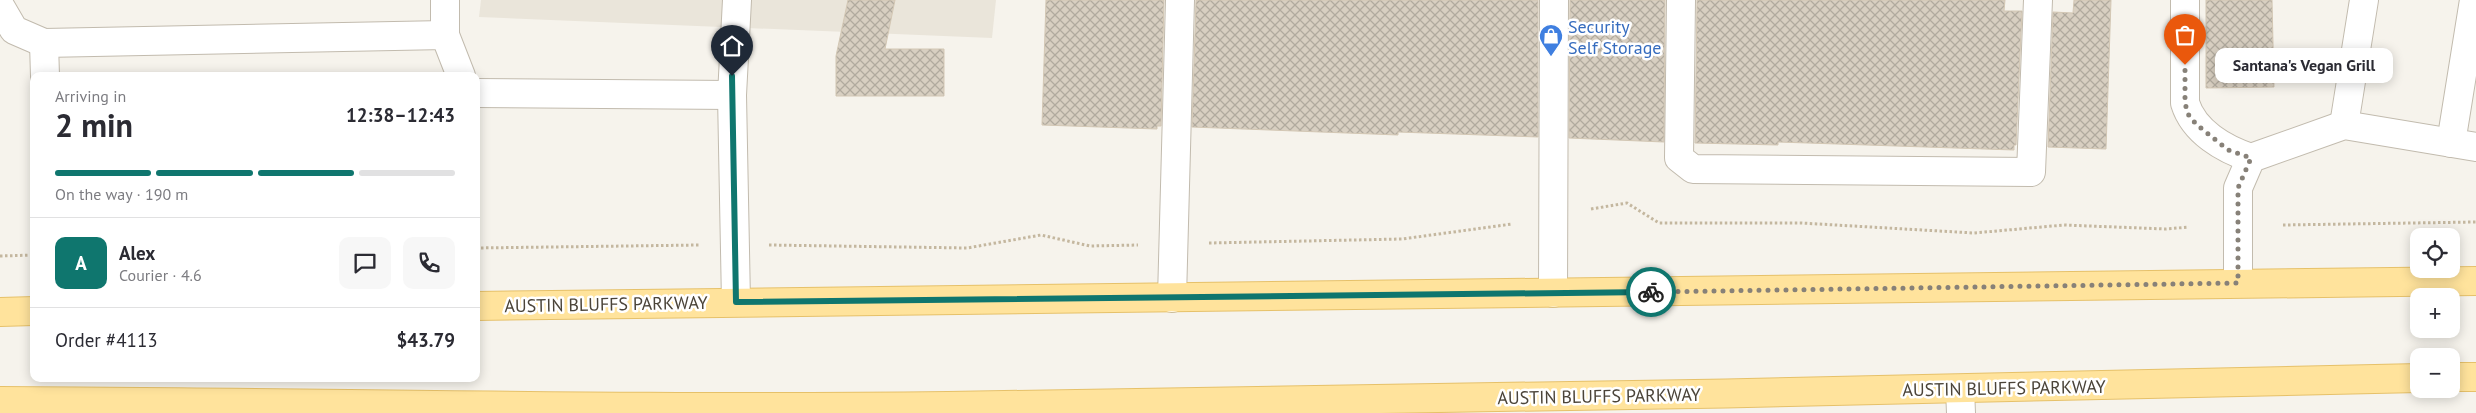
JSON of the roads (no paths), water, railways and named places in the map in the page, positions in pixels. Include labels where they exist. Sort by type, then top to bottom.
[{"type":"main road","name":"AUSTIN BLUFFS PARKWAY","points":[[480,306],[2476,280]]},
{"type":"main road","points":[[0,312],[30,311]]},
{"type":"main road","points":[[2460,377],[2476,377]]},
{"type":"main road","name":"AUSTIN BLUFFS PARKWAY","points":[[0,401],[475,409],[1960,401],[2410,378]]},
{"type":"street","points":[[445,0],[445,36],[459,72]]},
{"type":"street","points":[[736,302],[732,95],[737,0]]},
{"type":"street","points":[[1172,298],[1180,0]]},
{"type":"street","points":[[1553,293],[1554,0]]},
{"type":"street","points":[[1681,0],[1679,158],[1693,169],[2032,172],[2038,0]]},
{"type":"street","points":[[2185,0],[2185,103],[2188,114],[2196,124],[2228,150],[2251,158],[2344,125],[2464,145],[2474,0]]},
{"type":"street","points":[[2344,125],[2364,0]]},
{"type":"street","points":[[0,6],[14,30],[44,43],[445,36]]},
{"type":"street","points":[[44,43],[45,72]]},
{"type":"street","points":[[480,93],[732,95]]},
{"type":"street","points":[[2238,283],[2238,188],[2251,158]]},
{"type":"place","name":"Security Self Storage","points":[[1551,57]]},
{"type":"place","name":"Santana's Vegan Grill","points":[[2185,65]]}]
